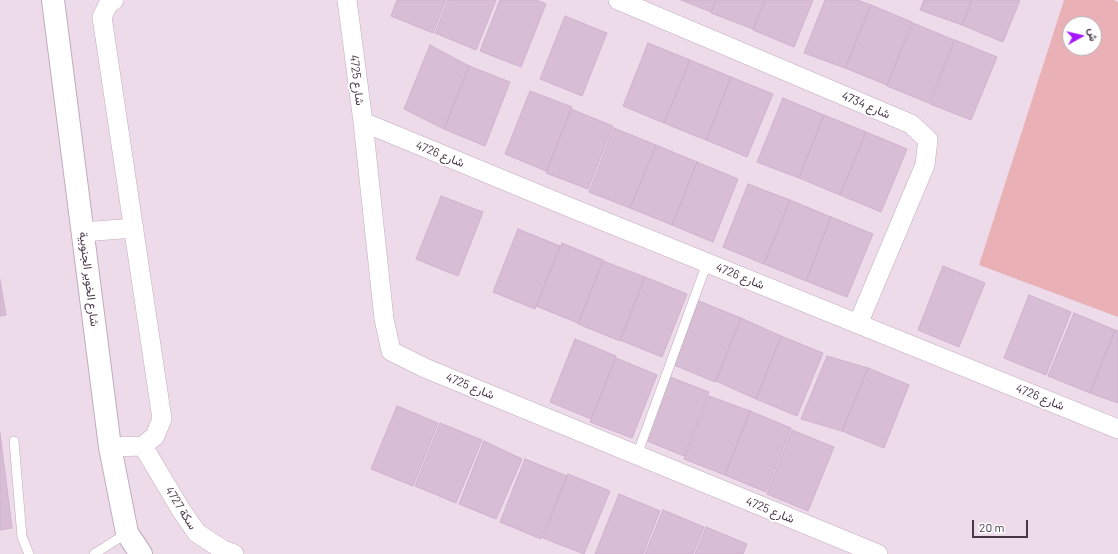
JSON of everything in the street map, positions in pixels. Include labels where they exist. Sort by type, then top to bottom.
[{"type":"street","name":"شارع الخوير الجنوبية","points":[[53,0],[110,446],[127,533],[141,554]]},
{"type":"street","points":[[110,446],[143,446],[155,436],[162,419],[102,17],[109,3],[114,0]]},
{"type":"street","name":"4725 شارع","points":[[347,0],[363,122],[384,319],[391,351],[425,368],[878,554]]},
{"type":"street","name":"4734 شارع","points":[[618,0],[911,124],[928,140],[925,165],[858,324]]},
{"type":"street","name":"4726 شارع","points":[[363,122],[1118,429]]},
{"type":"street","points":[[83,232],[134,228]]},
{"type":"street","name":"سكة 4727","points":[[143,446],[181,510],[197,533],[223,550],[234,554]]},
{"type":"lane","points":[[637,455],[707,263]]},
{"type":"lane","points":[[14,440],[22,537],[29,554]]},
{"type":"lane","points":[[94,554],[127,533]]},
{"type":"shaded area","points":[[0,0],[1118,0],[1118,554],[0,554]]},
{"type":"shaded area","points":[[1064,0],[1114,0],[1118,2],[1118,317],[979,265]]},
{"type":"building","points":[[397,0],[446,0],[433,33],[391,16]]},
{"type":"building","points":[[448,0],[496,0],[476,50],[435,33]]},
{"type":"building","points":[[500,0],[537,0],[546,4],[521,67],[480,51]]},
{"type":"building","points":[[681,0],[716,0],[711,12]]},
{"type":"building","points":[[716,0],[765,0],[753,29],[711,13]]},
{"type":"building","points":[[765,0],[813,0],[794,47],[753,30]]},
{"type":"building","points":[[825,0],[857,0],[871,5],[845,68],[804,53]]},
{"type":"building","points":[[924,0],[972,0],[962,25],[920,10]]},
{"type":"building","points":[[972,0],[1020,0],[1003,42],[962,25]]},
{"type":"building","points":[[871,5],[912,22],[887,85],[845,68]]},
{"type":"building","points":[[565,16],[607,33],[582,96],[540,79]]},
{"type":"building","points":[[913,23],[954,40],[929,103],[887,86]]},
{"type":"building","points":[[955,40],[997,57],[971,120],[930,104]]},
{"type":"building","points":[[648,43],[690,60],[664,123],[623,106]]},
{"type":"building","points":[[430,45],[469,66],[444,129],[404,109]]},
{"type":"building","points":[[690,60],[731,77],[706,140],[664,123]]},
{"type":"building","points":[[469,66],[510,82],[485,146],[444,129]]},
{"type":"building","points":[[731,77],[773,94],[747,157],[706,140]]},
{"type":"building","points":[[530,91],[572,107],[546,171],[505,154]]},
{"type":"building","points":[[783,98],[824,115],[799,178],[757,162]]},
{"type":"building","points":[[571,109],[613,126],[588,189],[546,173]]},
{"type":"building","points":[[824,115],[866,132],[840,195],[799,178]]},
{"type":"building","points":[[614,128],[656,145],[630,208],[589,192]]},
{"type":"building","points":[[866,132],[907,149],[881,212],[840,195]]},
{"type":"building","points":[[656,145],[697,162],[672,225],[630,208]]},
{"type":"building","points":[[697,162],[738,179],[713,242],[672,225]]},
{"type":"building","points":[[748,184],[790,200],[764,264],[723,247]]},
{"type":"building","points":[[441,196],[483,212],[458,276],[416,259]]},
{"type":"building","points":[[790,200],[831,217],[806,281],[764,264]]},
{"type":"building","points":[[831,217],[873,234],[847,297],[806,281]]},
{"type":"building","points":[[518,229],[560,246],[535,309],[493,292]]},
{"type":"building","points":[[562,243],[603,260],[578,323],[536,306]]},
{"type":"building","points":[[603,261],[645,277],[620,341],[578,324]]},
{"type":"building","points":[[943,266],[985,283],[959,347],[918,330]]},
{"type":"building","points":[[645,277],[687,294],[662,357],[620,340]]},
{"type":"building","points":[[0,280],[6,315],[0,316]]},
{"type":"building","points":[[1029,295],[1071,312],[1046,375],[1004,358]]},
{"type":"building","points":[[699,301],[741,318],[715,382],[674,365]]},
{"type":"building","points":[[1074,313],[1115,330],[1090,393],[1048,376]]},
{"type":"building","points":[[741,318],[781,336],[756,399],[716,381]]},
{"type":"building","points":[[1115,330],[1118,331],[1118,403],[1090,393]]},
{"type":"building","points":[[781,336],[823,353],[797,416],[756,399]]},
{"type":"building","points":[[575,339],[616,356],[591,419],[550,402]]},
{"type":"building","points":[[827,356],[868,368],[842,431],[801,419]]},
{"type":"building","points":[[616,358],[657,375],[632,438],[590,422]]},
{"type":"building","points":[[868,368],[909,385],[884,448],[842,431]]},
{"type":"building","points":[[670,377],[709,392],[684,456],[645,440]]},
{"type":"building","points":[[709,396],[750,411],[725,475],[684,459]]},
{"type":"building","points":[[397,406],[438,423],[413,486],[371,469]]},
{"type":"building","points":[[750,411],[791,428],[766,492],[725,475]]},
{"type":"building","points":[[440,423],[482,440],[456,503],[415,486]]},
{"type":"building","points":[[792,430],[834,447],[808,511],[767,494]]},
{"type":"building","points":[[0,433],[12,528],[0,530]]},
{"type":"building","points":[[484,441],[522,459],[496,519],[459,504]]},
{"type":"building","points":[[525,459],[567,476],[541,539],[500,522]]},
{"type":"building","points":[[568,474],[610,491],[584,554],[543,538]]},
{"type":"building","points":[[619,494],[660,511],[643,554],[595,554]]},
{"type":"building","points":[[663,510],[704,527],[693,554],[645,554]]},
{"type":"building","points":[[706,527],[747,544],[743,554],[695,554]]}]
